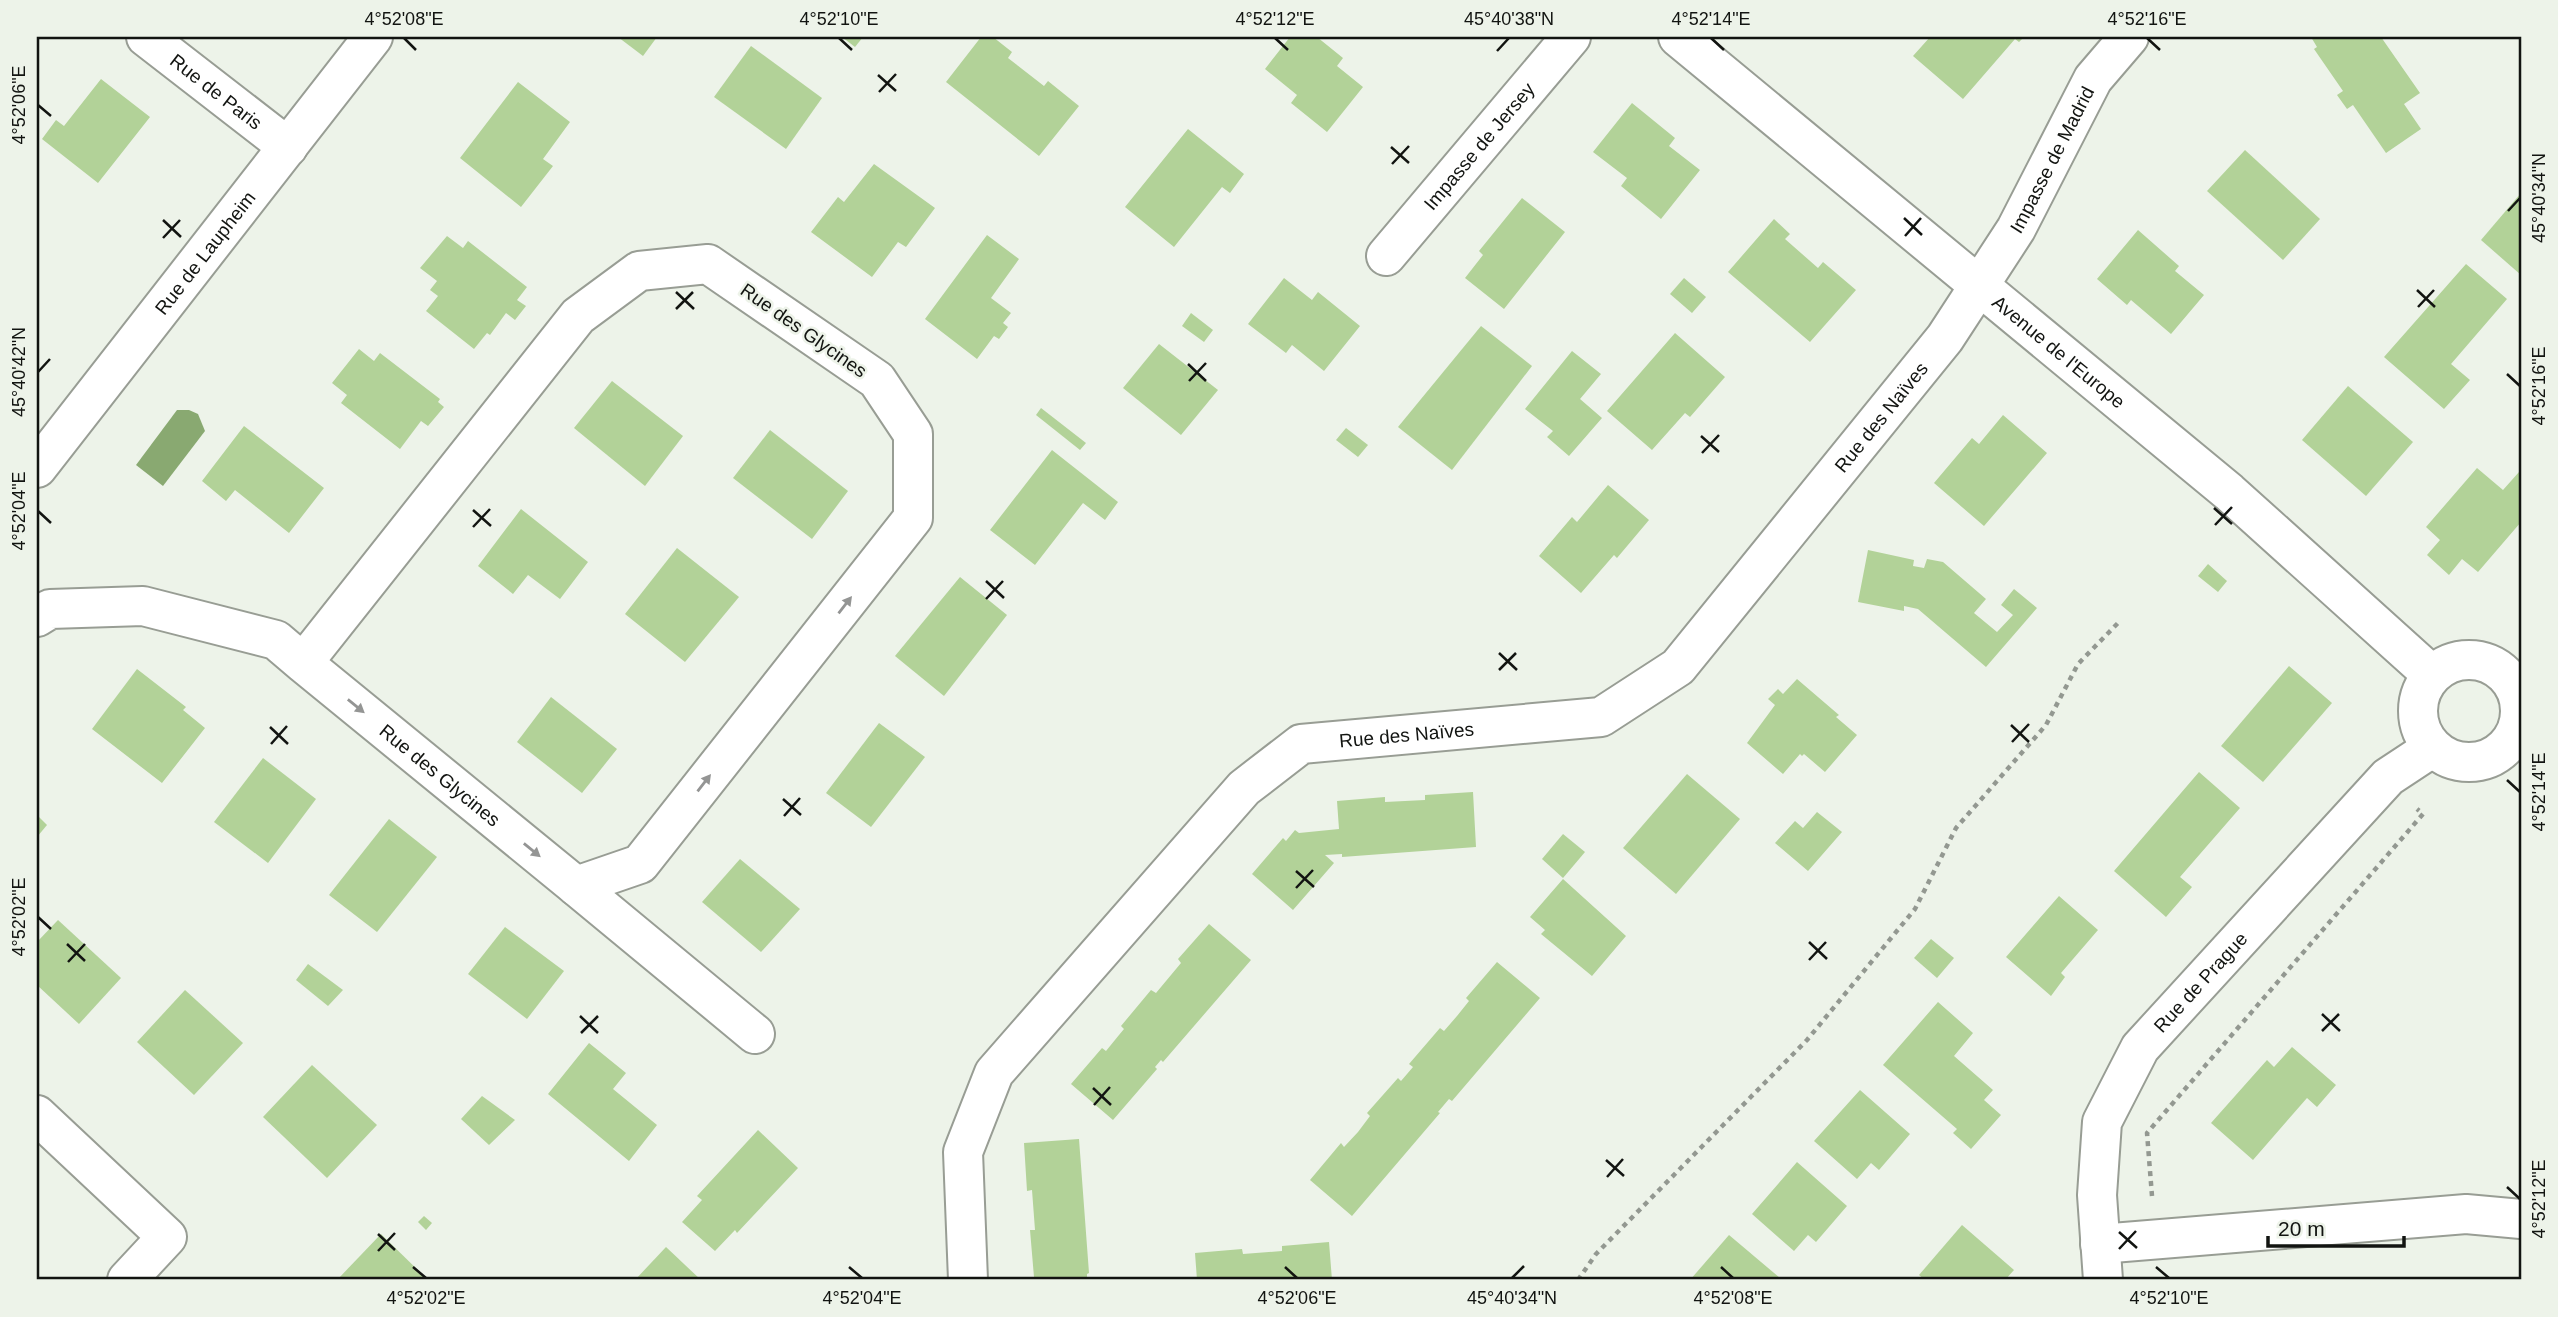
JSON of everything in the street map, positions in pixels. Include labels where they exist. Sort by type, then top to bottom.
[{"type":"street","name":"Rue de Paris","points":[[146,37],[288,147]]},
{"type":"street","name":"Rue de Laupheim","points":[[37,468],[373,37]]},
{"type":"street","name":"Impasse de Jersey","points":[[1386,256],[1571,37]]},
{"type":"street","name":"Avenue de l'Europe","points":[[1678,37],[2229,492],[2431,674]]},
{"type":"street","name":"Impasse de Madrid","points":[[1977,286],[2016,229],[2093,79],[2129,37]]},
{"type":"street","name":"Rue des Glycines","points":[[303,663],[578,316],[639,271],[708,264],[877,380],[913,434],[913,518],[640,864],[576,886]]},
{"type":"street","name":"Rue des Naïves","points":[[968,1280],[962,1152],[994,1073],[1244,788],[1301,744],[1601,717],[1678,667],[1945,338],[1977,286]]},
{"type":"street","name":"Rue des Glycines","points":[[37,617],[50,609],[143,606],[276,640],[755,1034]]},
{"type":"street","points":[[2470,659],[2487,663],[2517,680],[2520,718],[2517,744],[2481,761],[2463,763],[2446,758],[2432,748],[2422,733],[2417,715],[2419,698],[2431,674],[2451,662],[2470,659]]},
{"type":"street","name":"Rue de Prague","points":[[2101,1262],[2097,1195],[2102,1122],[2140,1048],[2388,777],[2432,748]]},
{"type":"street","points":[[37,1115],[167,1237],[127,1280]]},
{"type":"street","points":[[2101,1262],[2156,1240],[2466,1214],[2521,1219]]},
{"type":"path","points":[[1578,1280],[1596,1254],[1807,1040],[1915,909],[1956,828],[2046,725],[2078,664],[2118,623]]},
{"type":"path","points":[[2156,1240],[2147,1133],[2423,814],[2388,777]]},
{"type":"shaded area","points":[[177,410],[189,410],[198,414],[205,431],[163,486],[136,465]]},
{"type":"building","points":[[618,37],[657,37],[643,56]]},
{"type":"building","points":[[842,37],[863,37],[855,47]]},
{"type":"building","points":[[981,37],[993,37],[1012,52],[1008,58],[1044,86],[1048,81],[1079,106],[1039,156],[946,82]]},
{"type":"building","points":[[1290,37],[1317,37],[1343,58],[1337,66],[1363,87],[1327,132],[1291,103],[1297,95],[1265,69]]},
{"type":"building","points":[[1930,37],[2024,37],[2019,42],[2015,39],[1963,99],[1913,56]]},
{"type":"building","points":[[2311,37],[2381,37],[2420,93],[2404,104],[2421,129],[2386,153],[2353,105],[2347,109],[2337,95],[2343,91],[2314,49],[2317,47]]},
{"type":"building","points":[[751,46],[822,98],[786,149],[714,97]]},
{"type":"building","points":[[101,79],[150,117],[98,183],[42,139],[56,120],[64,126]]},
{"type":"building","points":[[518,82],[570,122],[543,159],[553,166],[521,207],[460,158]]},
{"type":"building","points":[[1632,103],[1675,138],[1669,146],[1700,170],[1661,219],[1621,186],[1627,178],[1593,152]]},
{"type":"building","points":[[1188,129],[1244,174],[1230,193],[1222,187],[1174,247],[1125,207]]},
{"type":"building","points":[[2245,150],[2320,219],[2283,260],[2207,191]]},
{"type":"building","points":[[874,164],[935,208],[906,247],[898,242],[872,277],[811,232],[838,197],[844,202]]},
{"type":"building","points":[[2521,193],[2521,275],[2481,240]]},
{"type":"building","points":[[1522,198],[1565,232],[1504,309],[1465,278],[1483,255],[1479,251]]},
{"type":"building","points":[[1774,219],[1790,234],[1785,239],[1818,268],[1823,262],[1856,290],[1810,342],[1728,272]]},
{"type":"building","points":[[2138,230],[2179,266],[2175,271],[2204,295],[2171,334],[2131,300],[2127,305],[2097,279]]},
{"type":"building","points":[[987,235],[1019,259],[991,298],[1011,313],[1003,323],[1008,327],[999,339],[994,336],[977,359],[925,319]]},
{"type":"building","points":[[447,236],[463,248],[468,241],[527,287],[517,300],[526,306],[515,320],[506,313],[490,335],[487,333],[474,349],[426,311],[438,296],[430,290],[437,281],[420,268]]},
{"type":"building","points":[[2466,264],[2507,299],[2451,364],[2470,380],[2444,409],[2384,357]]},
{"type":"building","points":[[1284,278],[1312,300],[1318,292],[1360,326],[1324,371],[1292,345],[1286,353],[1248,324]]},
{"type":"building","points":[[1684,278],[1706,297],[1692,313],[1670,294]]},
{"type":"building","points":[[1191,313],[1213,330],[1204,342],[1182,326]]},
{"type":"building","points":[[1481,326],[1532,366],[1452,470],[1398,427]]},
{"type":"building","points":[[1675,333],[1725,377],[1690,417],[1685,413],[1652,450],[1607,411]]},
{"type":"building","points":[[1159,344],[1218,390],[1181,435],[1123,388]]},
{"type":"building","points":[[359,349],[374,361],[380,353],[440,399],[438,402],[444,407],[428,426],[421,421],[400,449],[341,403],[347,395],[332,383]]},
{"type":"building","points":[[1572,351],[1601,374],[1580,399],[1602,418],[1569,456],[1547,437],[1553,431],[1525,409]]},
{"type":"building","points":[[612,381],[683,436],[645,486],[574,428]]},
{"type":"building","points":[[2348,386],[2413,442],[2366,496],[2302,440]]},
{"type":"building","points":[[1041,408],[1086,443],[1080,450],[1036,415]]},
{"type":"building","points":[[2003,415],[2047,453],[1984,526],[1934,483],[1972,438],[1979,444]]},
{"type":"building","points":[[244,426],[324,488],[289,533],[235,490],[226,501],[202,481]]},
{"type":"building","points":[[1346,428],[1368,445],[1358,457],[1336,440]]},
{"type":"building","points":[[770,430],[848,491],[812,539],[733,478]]},
{"type":"building","points":[[1052,450],[1118,502],[1105,520],[1083,503],[1035,565],[990,530]]},
{"type":"building","points":[[2477,468],[2503,490],[2519,472],[2521,474],[2521,522],[2478,572],[2462,559],[2449,575],[2427,555],[2440,540],[2426,527]]},
{"type":"building","points":[[1608,485],[1649,520],[1617,558],[1614,555],[1581,593],[1539,556],[1572,517],[1577,522]]},
{"type":"building","points":[[521,509],[588,562],[560,599],[528,575],[513,594],[478,566]]},
{"type":"building","points":[[677,548],[739,597],[685,662],[625,614]]},
{"type":"building","points":[[1868,550],[1914,560],[1913,566],[1924,568],[1927,559],[1943,562],[1986,599],[1974,613],[1997,632],[2013,615],[2001,605],[2014,589],[2037,608],[1986,667],[1918,609],[1904,606],[1904,611],[1858,602]]},
{"type":"building","points":[[2208,564],[2227,581],[2218,592],[2198,576]]},
{"type":"building","points":[[960,577],[1007,615],[944,696],[895,656]]},
{"type":"building","points":[[2289,666],[2332,703],[2263,782],[2221,746]]},
{"type":"building","points":[[137,669],[186,707],[183,710],[205,728],[162,783],[92,729]]},
{"type":"building","points":[[1797,679],[1839,715],[1836,717],[1857,735],[1825,772],[1804,754],[1800,754],[1783,774],[1747,743],[1775,705],[1768,699],[1778,689],[1783,694]]},
{"type":"building","points":[[551,697],[617,749],[582,793],[517,742]]},
{"type":"building","points":[[879,723],[925,757],[871,827],[826,793]]},
{"type":"building","points":[[263,758],[316,799],[268,863],[214,822]]},
{"type":"building","points":[[2199,772],[2240,808],[2180,877],[2192,887],[2166,917],[2114,871]]},
{"type":"building","points":[[1687,774],[1740,819],[1676,894],[1623,848]]},
{"type":"building","points":[[1473,792],[1476,847],[1342,857],[1342,854],[1325,855],[1334,863],[1293,910],[1252,874],[1283,838],[1286,841],[1295,830],[1299,833],[1339,829],[1337,801],[1385,797],[1385,802],[1425,800],[1425,795]]},
{"type":"building","points":[[1817,812],[1842,832],[1808,871],[1775,843],[1795,821],[1803,828]]},
{"type":"building","points":[[37,815],[47,825],[37,837]]},
{"type":"building","points":[[389,819],[437,857],[377,932],[329,895]]},
{"type":"building","points":[[1563,834],[1585,852],[1563,878],[1542,859]]},
{"type":"building","points":[[740,859],[800,909],[761,952],[702,902]]},
{"type":"building","points":[[1563,879],[1626,936],[1592,976],[1541,934],[1545,930],[1530,917]]},
{"type":"building","points":[[2059,896],[2098,930],[2061,973],[2065,977],[2051,996],[2006,957]]},
{"type":"building","points":[[58,920],[121,978],[79,1024],[37,985],[37,942]]},
{"type":"building","points":[[1209,924],[1251,960],[1163,1062],[1161,1060],[1155,1067],[1157,1069],[1113,1120],[1071,1084],[1102,1048],[1106,1051],[1124,1029],[1121,1026],[1151,990],[1156,993],[1181,963],[1178,959]]},
{"type":"building","points":[[505,927],[564,971],[527,1019],[468,974]]},
{"type":"building","points":[[1931,939],[1954,958],[1937,978],[1914,958]]},
{"type":"building","points":[[1497,962],[1540,998],[1452,1101],[1449,1099],[1352,1216],[1310,1180],[1341,1143],[1344,1147],[1358,1132],[1370,1116],[1367,1113],[1398,1078],[1401,1081],[1413,1067],[1409,1064],[1440,1028],[1444,1031],[1457,1016],[1469,1001],[1466,998]]},
{"type":"building","points":[[308,964],[343,990],[328,1006],[296,980]]},
{"type":"building","points":[[185,990],[243,1043],[194,1095],[137,1042]]},
{"type":"building","points":[[1938,1002],[1973,1033],[1954,1056],[1993,1090],[1984,1100],[2001,1115],[1971,1149],[1953,1133],[1957,1129],[1883,1065]]},
{"type":"building","points":[[589,1043],[626,1073],[613,1089],[657,1125],[629,1161],[548,1094]]},
{"type":"building","points":[[2292,1047],[2336,1085],[2317,1107],[2307,1098],[2253,1160],[2211,1123],[2267,1060],[2274,1067]]},
{"type":"building","points":[[312,1065],[377,1125],[327,1178],[263,1117]]},
{"type":"building","points":[[1860,1090],[1910,1134],[1879,1170],[1871,1163],[1857,1179],[1814,1141]]},
{"type":"building","points":[[482,1096],[515,1120],[489,1145],[461,1119]]},
{"type":"building","points":[[758,1130],[798,1168],[737,1233],[735,1230],[715,1251],[682,1222],[702,1200],[697,1196]]},
{"type":"building","points":[[1079,1139],[1089,1273],[1087,1280],[1039,1280],[1034,1277],[1030,1230],[1035,1230],[1032,1190],[1027,1191],[1024,1143]]},
{"type":"building","points":[[1797,1162],[1847,1206],[1816,1242],[1808,1235],[1794,1251],[1752,1214]]},
{"type":"building","points":[[424,1216],[432,1223],[426,1230],[418,1222]]},
{"type":"building","points":[[1962,1225],[2014,1270],[2005,1280],[1925,1280],[1919,1275]]},
{"type":"building","points":[[381,1234],[428,1280],[337,1280]]},
{"type":"building","points":[[1729,1235],[1780,1278],[1690,1280]]},
{"type":"building","points":[[1329,1242],[1332,1280],[1197,1280],[1195,1253],[1242,1249],[1243,1254],[1282,1251],[1282,1246]]},
{"type":"building","points":[[666,1247],[701,1280],[635,1280]]}]
